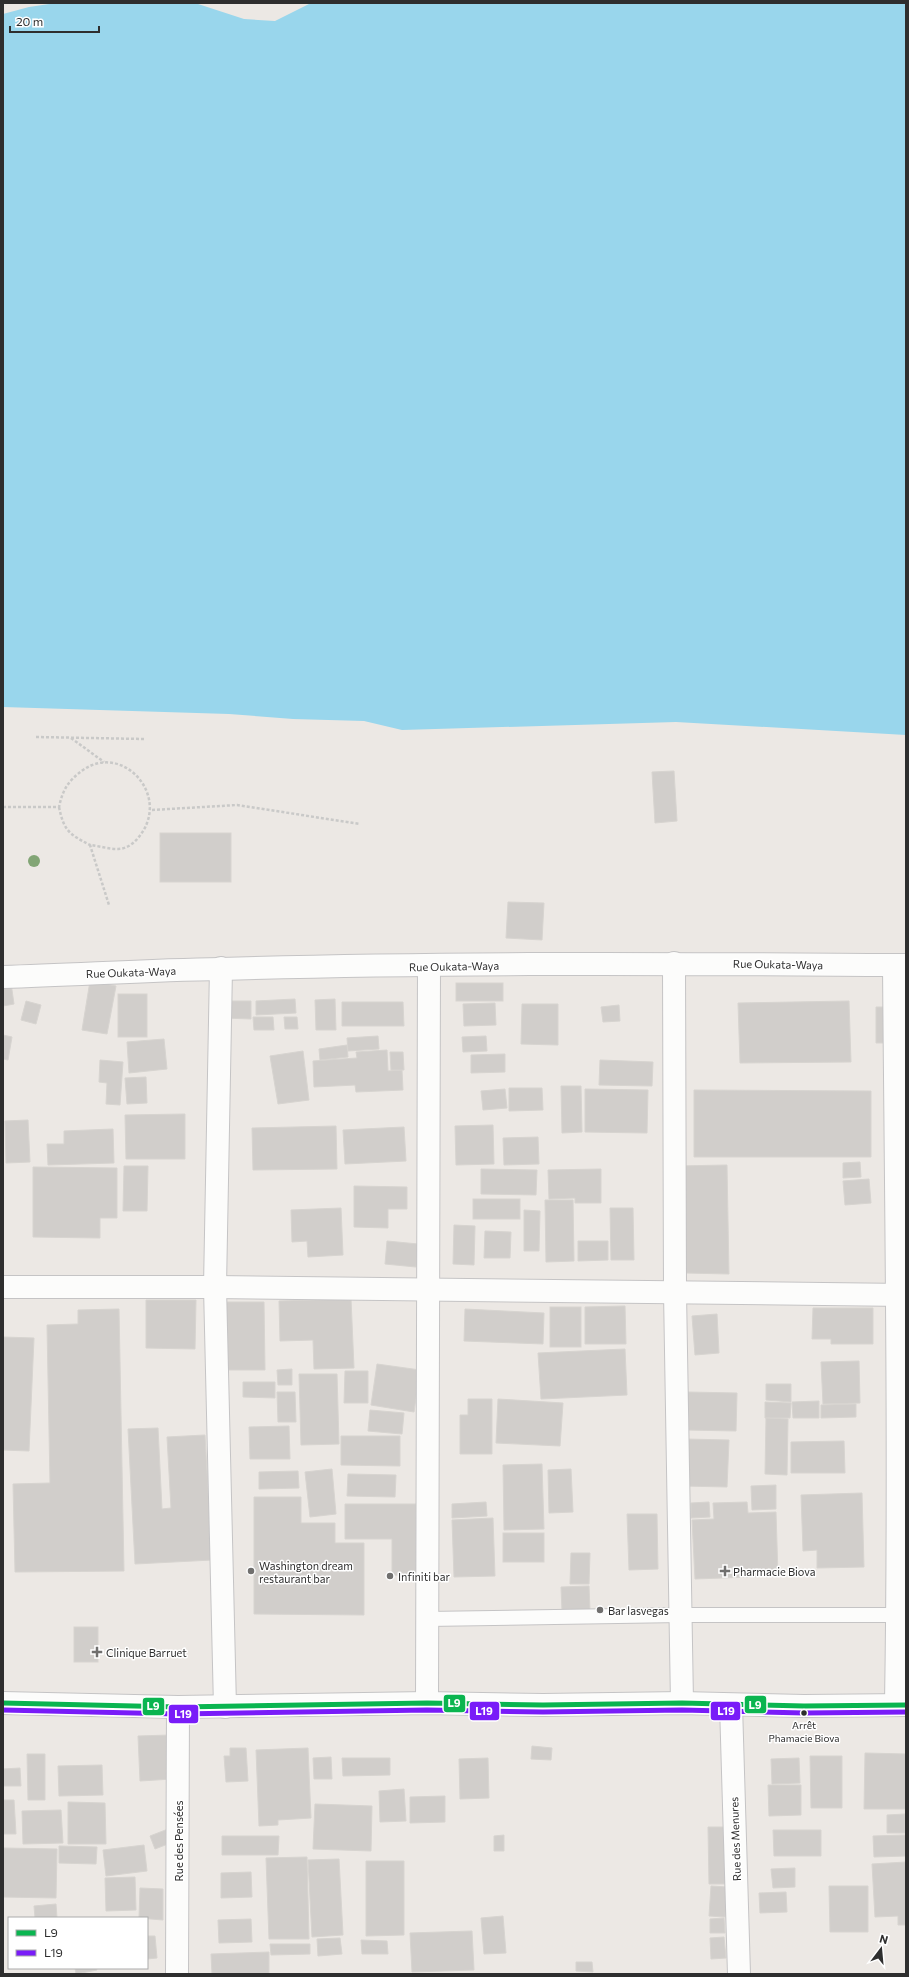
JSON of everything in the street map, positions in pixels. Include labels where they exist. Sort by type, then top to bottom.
[{"type":"street","name":"Rue Oukata-Waya","points":[[3,977],[221,968],[674,963],[900,965]]},
{"type":"street","points":[[674,963],[675,1292],[682,1703]]},
{"type":"street","points":[[3,1703],[178,1707],[427,1703],[543,1705],[682,1703],[804,1706],[901,1704],[900,965]]},
{"type":"street","points":[[427,1703],[429,966]]},
{"type":"street","points":[[221,968],[215,1287],[225,1707]]},
{"type":"street","points":[[3,1287],[215,1287],[901,1294]]},
{"type":"street","name":"Rue des Menures","points":[[731,1705],[739,1974]]},
{"type":"street","name":"Rue des Pensées","points":[[177,1974],[178,1707]]},
{"type":"lane","points":[[428,1619],[681,1615],[902,1615]]},
{"type":"path","points":[[36,737],[144,739]]},
{"type":"path","points":[[70,737],[105,762]]},
{"type":"path","points":[[105,762],[122,765],[135,774],[147,788],[152,810],[144,831],[132,845],[118,849],[90,845],[72,836],[63,825],[59,807],[63,792],[73,778],[89,766],[105,762]]},
{"type":"path","points":[[152,810],[237,805],[360,824]]},
{"type":"path","points":[[3,807],[59,807]]},
{"type":"path","points":[[90,845],[109,905]]},
{"type":"water","points":[[56,3],[195,3],[244,19],[275,21],[311,3],[906,3],[906,735],[676,722],[402,730],[364,721],[293,719],[229,714],[3,707],[3,14],[29,7]]},
{"type":"building","points":[[674,771],[677,821],[655,823],[652,772]]},
{"type":"building","points":[[160,833],[231,833],[231,882],[160,882]]},
{"type":"building","points":[[508,902],[544,903],[542,940],[506,938]]},
{"type":"building","points":[[90,981],[116,986],[107,1034],[82,1030]]},
{"type":"building","points":[[11,983],[14,1004],[3,1006],[3,985]]},
{"type":"building","points":[[456,983],[503,983],[503,1001],[456,1001]]},
{"type":"building","points":[[118,994],[147,994],[147,1037],[118,1037]]},
{"type":"building","points":[[295,999],[296,1013],[256,1015],[256,1001]]},
{"type":"building","points":[[335,999],[336,1030],[316,1030],[315,1000]]},
{"type":"building","points":[[26,1001],[41,1005],[36,1024],[21,1020]]},
{"type":"building","points":[[224,1001],[251,1001],[251,1019],[224,1018]]},
{"type":"building","points":[[849,1001],[851,1062],[740,1063],[738,1003]]},
{"type":"building","points":[[342,1002],[403,1002],[404,1026],[342,1026]]},
{"type":"building","points":[[495,1003],[496,1025],[464,1026],[463,1004]]},
{"type":"building","points":[[522,1004],[558,1004],[558,1045],[521,1044]]},
{"type":"building","points":[[619,1005],[620,1021],[603,1022],[601,1007]]},
{"type":"building","points":[[876,1007],[889,1007],[890,1043],[876,1043]]},
{"type":"building","points":[[253,1017],[273,1017],[274,1030],[254,1030]]},
{"type":"building","points":[[284,1017],[297,1017],[298,1029],[285,1029]]},
{"type":"building","points":[[3,1035],[12,1037],[8,1060],[3,1059]]},
{"type":"building","points":[[378,1036],[379,1049],[348,1051],[347,1038]]},
{"type":"building","points":[[486,1036],[487,1051],[463,1052],[462,1037]]},
{"type":"building","points":[[164,1039],[167,1069],[129,1073],[127,1042]]},
{"type":"building","points":[[347,1045],[348,1057],[320,1060],[319,1049]]},
{"type":"building","points":[[387,1050],[388,1071],[402,1070],[403,1090],[356,1092],[355,1085],[314,1087],[313,1061],[357,1058],[356,1052]]},
{"type":"building","points":[[303,1051],[309,1100],[278,1104],[270,1056]]},
{"type":"building","points":[[390,1052],[403,1052],[404,1070],[391,1070]]},
{"type":"building","points":[[505,1054],[505,1072],[471,1073],[471,1055]]},
{"type":"building","points":[[100,1060],[123,1062],[120,1105],[106,1104],[107,1083],[99,1082]]},
{"type":"building","points":[[600,1060],[653,1062],[652,1086],[599,1085]]},
{"type":"building","points":[[146,1077],[147,1103],[127,1104],[125,1078]]},
{"type":"building","points":[[561,1086],[581,1086],[582,1132],[562,1133]]},
{"type":"building","points":[[509,1088],[542,1088],[543,1110],[509,1111]]},
{"type":"building","points":[[505,1089],[507,1108],[483,1110],[481,1091]]},
{"type":"building","points":[[585,1089],[648,1090],[647,1133],[585,1132]]},
{"type":"building","points":[[694,1090],[871,1091],[871,1157],[694,1157]]},
{"type":"building","points":[[185,1114],[185,1159],[126,1159],[125,1115]]},
{"type":"building","points":[[28,1120],[30,1162],[6,1163],[5,1121]]},
{"type":"building","points":[[493,1125],[494,1164],[456,1165],[455,1126]]},
{"type":"building","points":[[336,1126],[337,1169],[253,1170],[252,1128]]},
{"type":"building","points":[[404,1127],[406,1161],[345,1164],[343,1130]]},
{"type":"building","points":[[113,1129],[114,1163],[48,1165],[47,1144],[64,1144],[64,1131]]},
{"type":"building","points":[[538,1137],[539,1164],[504,1165],[503,1138]]},
{"type":"building","points":[[860,1162],[861,1177],[843,1178],[843,1163]]},
{"type":"building","points":[[727,1165],[729,1274],[686,1273],[679,1266],[678,1166]]},
{"type":"building","points":[[124,1166],[148,1166],[147,1211],[123,1211]]},
{"type":"building","points":[[33,1167],[117,1168],[117,1218],[100,1218],[100,1238],[33,1237]]},
{"type":"building","points":[[481,1169],[537,1170],[536,1195],[481,1194]]},
{"type":"building","points":[[601,1169],[601,1203],[575,1203],[575,1198],[549,1199],[548,1170]]},
{"type":"building","points":[[869,1179],[871,1203],[845,1205],[843,1181]]},
{"type":"building","points":[[354,1186],[407,1187],[407,1209],[388,1209],[388,1228],[354,1227]]},
{"type":"building","points":[[473,1199],[520,1199],[520,1219],[473,1219]]},
{"type":"building","points":[[545,1200],[573,1200],[574,1261],[546,1262]]},
{"type":"building","points":[[341,1208],[343,1255],[308,1257],[307,1241],[292,1242],[291,1210]]},
{"type":"building","points":[[610,1208],[633,1208],[634,1260],[611,1260]]},
{"type":"building","points":[[524,1210],[540,1211],[539,1251],[524,1251]]},
{"type":"building","points":[[454,1225],[475,1226],[474,1265],[453,1264]]},
{"type":"building","points":[[485,1231],[511,1232],[510,1258],[484,1258]]},
{"type":"building","points":[[387,1241],[418,1244],[416,1267],[385,1264]]},
{"type":"building","points":[[578,1241],[608,1241],[608,1260],[578,1261]]},
{"type":"building","points":[[351,1299],[354,1368],[314,1369],[313,1340],[280,1341],[279,1301]]},
{"type":"building","points":[[146,1300],[196,1300],[195,1349],[146,1348]]},
{"type":"building","points":[[225,1302],[264,1302],[265,1370],[226,1370]]},
{"type":"building","points":[[625,1306],[626,1344],[585,1344],[585,1307]]},
{"type":"building","points":[[550,1307],[581,1307],[581,1347],[550,1347]]},
{"type":"building","points":[[813,1308],[873,1308],[873,1344],[831,1344],[831,1339],[812,1339]]},
{"type":"building","points":[[119,1309],[124,1571],[15,1572],[13,1484],[50,1483],[47,1325],[78,1324],[78,1310]]},
{"type":"building","points":[[465,1309],[544,1313],[543,1344],[464,1341]]},
{"type":"building","points":[[717,1314],[719,1353],[695,1355],[692,1316]]},
{"type":"building","points":[[3,1337],[34,1338],[29,1451],[3,1450]]},
{"type":"building","points":[[625,1349],[627,1395],[541,1399],[538,1353]]},
{"type":"building","points":[[859,1361],[860,1403],[823,1404],[821,1362]]},
{"type":"building","points":[[377,1364],[420,1370],[414,1412],[371,1405]]},
{"type":"building","points":[[292,1369],[292,1385],[278,1385],[277,1370]]},
{"type":"building","points":[[345,1371],[368,1371],[368,1403],[344,1403]]},
{"type":"building","points":[[299,1374],[337,1374],[339,1444],[301,1445]]},
{"type":"building","points":[[243,1382],[275,1382],[275,1398],[243,1397]]},
{"type":"building","points":[[766,1384],[791,1384],[791,1402],[766,1400]]},
{"type":"building","points":[[277,1392],[295,1392],[296,1422],[278,1422]]},
{"type":"building","points":[[687,1392],[737,1393],[736,1431],[687,1430]]},
{"type":"building","points":[[468,1399],[492,1399],[492,1454],[460,1454],[460,1415],[468,1415]]},
{"type":"building","points":[[498,1399],[563,1403],[560,1446],[496,1443]]},
{"type":"building","points":[[819,1401],[819,1418],[793,1418],[792,1402]]},
{"type":"building","points":[[765,1402],[791,1403],[790,1418],[765,1418]]},
{"type":"building","points":[[856,1404],[856,1417],[821,1418],[821,1405]]},
{"type":"building","points":[[370,1410],[404,1413],[402,1434],[368,1431]]},
{"type":"building","points":[[766,1418],[788,1419],[787,1475],[765,1474]]},
{"type":"building","points":[[289,1426],[290,1459],[250,1459],[249,1427]]},
{"type":"building","points":[[158,1428],[162,1509],[171,1508],[167,1437],[205,1435],[212,1560],[135,1564],[128,1429]]},
{"type":"building","points":[[341,1436],[400,1436],[400,1466],[341,1465]]},
{"type":"building","points":[[685,1439],[729,1440],[727,1487],[684,1486]]},
{"type":"building","points":[[844,1441],[845,1473],[791,1473],[791,1442]]},
{"type":"building","points":[[542,1464],[544,1529],[504,1530],[503,1465]]},
{"type":"building","points":[[332,1469],[336,1514],[310,1517],[305,1472]]},
{"type":"building","points":[[571,1469],[573,1512],[549,1513],[548,1470]]},
{"type":"building","points":[[298,1471],[299,1488],[259,1489],[259,1472]]},
{"type":"building","points":[[348,1474],[396,1475],[395,1497],[347,1496]]},
{"type":"building","points":[[776,1485],[776,1509],[752,1510],[751,1486]]},
{"type":"building","points":[[862,1493],[864,1567],[817,1568],[817,1550],[803,1551],[801,1495]]},
{"type":"building","points":[[254,1497],[301,1497],[301,1523],[335,1523],[335,1543],[364,1543],[364,1615],[254,1614]]},
{"type":"building","points":[[486,1502],[487,1516],[452,1518],[452,1504]]},
{"type":"building","points":[[709,1502],[710,1517],[691,1518],[691,1503]]},
{"type":"building","points":[[747,1502],[748,1513],[776,1512],[778,1576],[695,1579],[692,1520],[714,1519],[713,1503]]},
{"type":"building","points":[[345,1504],[416,1504],[416,1576],[392,1575],[392,1539],[345,1539]]},
{"type":"building","points":[[627,1514],[657,1514],[658,1569],[629,1570]]},
{"type":"building","points":[[493,1518],[495,1576],[454,1577],[452,1520]]},
{"type":"building","points":[[503,1533],[544,1533],[544,1562],[503,1562]]},
{"type":"building","points":[[571,1553],[590,1553],[589,1584],[570,1584]]},
{"type":"building","points":[[589,1586],[590,1611],[562,1611],[561,1587]]},
{"type":"building","points":[[74,1627],[98,1627],[98,1662],[74,1662]]},
{"type":"building","points":[[170,1735],[172,1779],[140,1781],[138,1736]]},
{"type":"building","points":[[532,1746],[552,1748],[551,1760],[531,1759]]},
{"type":"building","points":[[230,1748],[246,1748],[248,1781],[226,1782],[224,1756],[230,1756]]},
{"type":"building","points":[[308,1748],[311,1818],[278,1820],[278,1825],[259,1826],[256,1750]]},
{"type":"building","points":[[865,1753],[906,1754],[906,1809],[864,1809]]},
{"type":"building","points":[[27,1754],[45,1754],[45,1800],[28,1800]]},
{"type":"building","points":[[810,1756],[842,1756],[842,1808],[811,1808]]},
{"type":"building","points":[[331,1757],[332,1779],[314,1779],[313,1758]]},
{"type":"building","points":[[342,1758],[390,1758],[390,1775],[343,1776]]},
{"type":"building","points":[[488,1758],[489,1798],[460,1799],[459,1759]]},
{"type":"building","points":[[799,1758],[800,1783],[772,1784],[771,1759]]},
{"type":"building","points":[[102,1765],[103,1795],[59,1796],[58,1766]]},
{"type":"building","points":[[20,1768],[21,1786],[3,1786],[3,1769]]},
{"type":"building","points":[[768,1785],[801,1785],[801,1815],[769,1816]]},
{"type":"building","points":[[404,1789],[406,1821],[380,1822],[379,1791]]},
{"type":"building","points":[[445,1796],[445,1822],[410,1823],[410,1797]]},
{"type":"building","points":[[3,1800],[14,1800],[16,1834],[3,1834]]},
{"type":"building","points":[[68,1802],[105,1803],[106,1844],[68,1844]]},
{"type":"building","points":[[315,1804],[372,1806],[371,1851],[313,1849]]},
{"type":"building","points":[[61,1810],[63,1843],[23,1844],[22,1811]]},
{"type":"building","points":[[905,1814],[905,1833],[887,1833],[887,1815]]},
{"type":"building","points":[[708,1827],[726,1827],[727,1884],[709,1884]]},
{"type":"building","points":[[168,1829],[173,1842],[155,1849],[150,1836]]},
{"type":"building","points":[[773,1830],[821,1830],[821,1856],[774,1856]]},
{"type":"building","points":[[504,1835],[504,1851],[494,1851],[494,1836]]},
{"type":"building","points":[[906,1835],[906,1856],[874,1857],[873,1836]]},
{"type":"building","points":[[222,1836],[279,1836],[278,1855],[222,1855]]},
{"type":"building","points":[[144,1845],[147,1871],[106,1876],[103,1850]]},
{"type":"building","points":[[59,1846],[97,1847],[96,1864],[59,1863]]},
{"type":"building","points":[[3,1848],[57,1849],[56,1898],[3,1897]]},
{"type":"building","points":[[307,1857],[309,1939],[269,1939],[266,1858]]},
{"type":"building","points":[[339,1859],[343,1935],[312,1937],[308,1860]]},
{"type":"building","points":[[366,1861],[404,1861],[404,1935],[366,1936]]},
{"type":"building","points":[[906,1862],[906,1925],[898,1925],[898,1916],[875,1917],[872,1864]]},
{"type":"building","points":[[795,1868],[795,1887],[773,1888],[771,1869]]},
{"type":"building","points":[[251,1872],[252,1897],[221,1898],[221,1873]]},
{"type":"building","points":[[135,1877],[136,1910],[106,1911],[105,1878]]},
{"type":"building","points":[[711,1886],[727,1887],[725,1917],[709,1916]]},
{"type":"building","points":[[829,1886],[868,1886],[868,1932],[830,1932]]},
{"type":"building","points":[[140,1888],[163,1889],[163,1920],[139,1917]]},
{"type":"building","points":[[786,1892],[787,1912],[760,1913],[759,1893]]},
{"type":"building","points":[[56,1904],[57,1917],[35,1917],[34,1906]]},
{"type":"building","points":[[503,1916],[506,1953],[484,1954],[481,1918]]},
{"type":"building","points":[[724,1918],[725,1933],[710,1933],[710,1919]]},
{"type":"building","points":[[251,1919],[252,1942],[219,1943],[218,1920]]},
{"type":"building","points":[[472,1931],[474,1970],[412,1972],[410,1933]]},
{"type":"building","points":[[148,1936],[155,1936],[157,1958],[148,1959]]},
{"type":"building","points":[[724,1937],[726,1958],[711,1959],[710,1938]]},
{"type":"building","points":[[340,1938],[342,1954],[318,1956],[317,1939]]},
{"type":"building","points":[[361,1940],[387,1941],[388,1954],[362,1954]]},
{"type":"building","points":[[270,1944],[310,1944],[310,1954],[271,1955]]},
{"type":"building","points":[[269,1952],[269,1974],[212,1974],[211,1954]]},
{"type":"building","points":[[576,1962],[592,1962],[593,1972],[576,1971]]},
{"type":"building","points":[[75,1969],[97,1970],[76,1974]]},
{"type":"transit line","name":"L9","points":[[3,1703],[178,1707],[427,1703],[543,1705],[682,1703],[804,1706],[906,1705]]},
{"type":"transit line","name":"L19","points":[[3,1710],[178,1714],[427,1710],[543,1712],[682,1710],[804,1713],[906,1712]]},
{"type":"place","name":"Washington dream restaurant bar","points":[[251,1571]]},
{"type":"place","name":"Pharmacie Biova","points":[[725,1571]]},
{"type":"place","name":"Infiniti bar","points":[[390,1576]]},
{"type":"place","name":"Bar lasvegas","points":[[600,1610]]},
{"type":"place","name":"Clinique Barruet","points":[[97,1652]]},
{"type":"place","name":"Arrêt Phamacie Biova","points":[[804,1713]]}]
